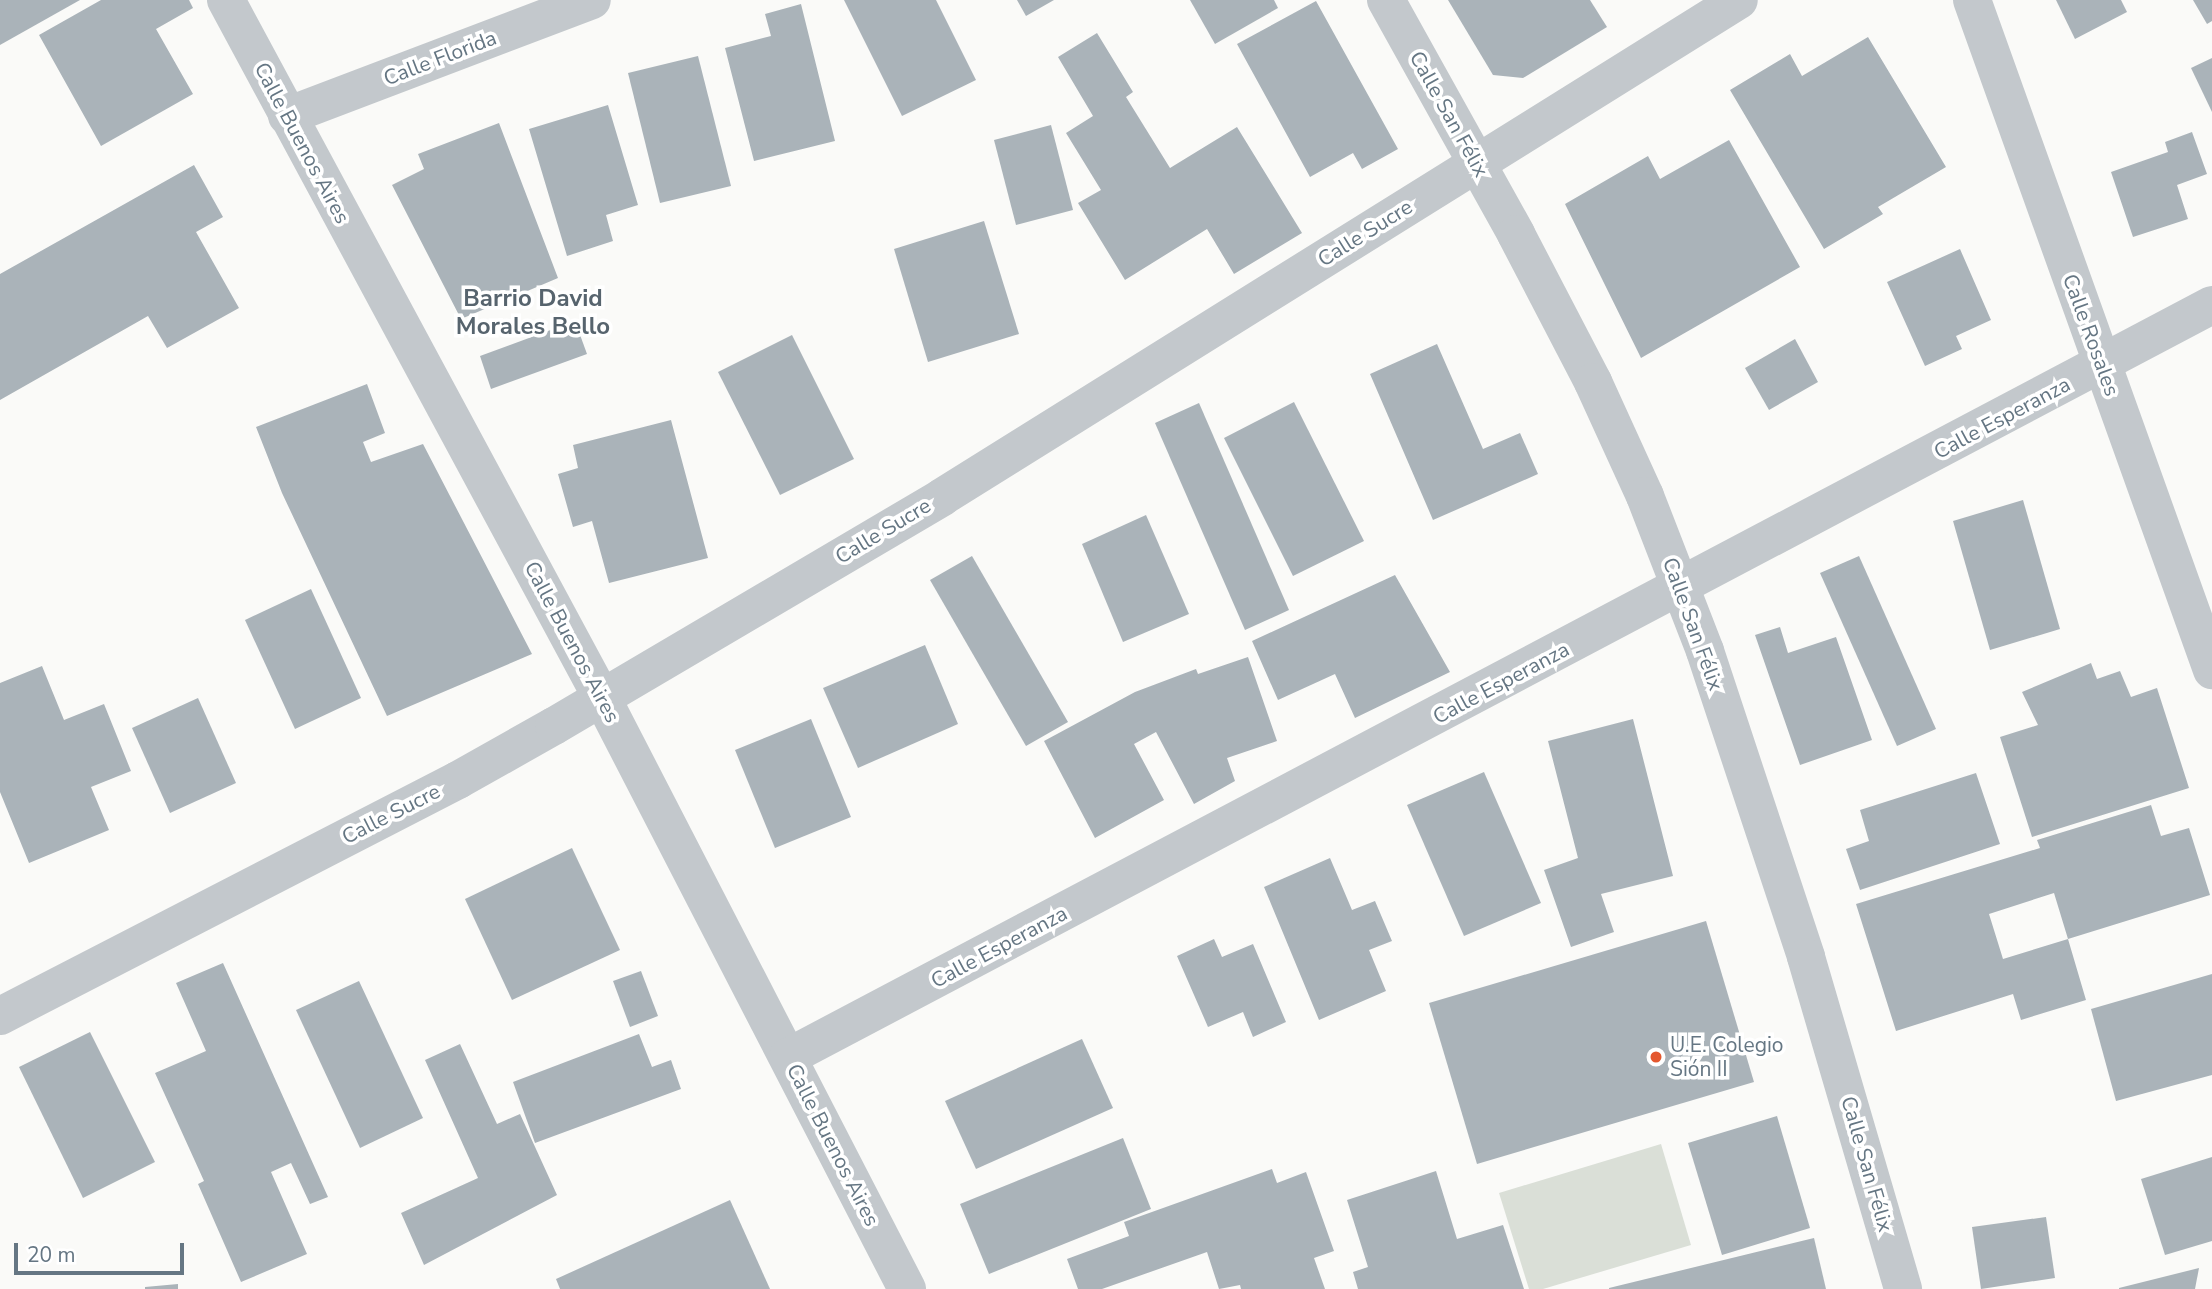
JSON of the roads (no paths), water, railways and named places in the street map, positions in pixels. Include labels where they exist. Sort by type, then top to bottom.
[{"type":"street","name":"Calle Buenos Aires","points":[[226,0],[602,698],[908,1289]]},
{"type":"street","name":"Calle Florida","points":[[287,116],[593,0]]},
{"type":"street","name":"Calle San Félix","points":[[1386,0],[1593,382],[1645,496],[1709,664],[1806,957],[1903,1289]]},
{"type":"street","name":"Calle Sucre","points":[[0,1016],[458,780],[602,698],[942,496],[1738,0]]},
{"type":"street","name":"Calle Rosales","points":[[1972,0],[2212,670]]},
{"type":"street","name":"Calle Esperanza","points":[[788,1057],[2212,305]]},
{"type":"place","name":"U.E. Colegio Sión II","points":[[1656,1057]]},
{"type":"district","name":"Barrio David Morales Bello","points":[[533,313]]}]
